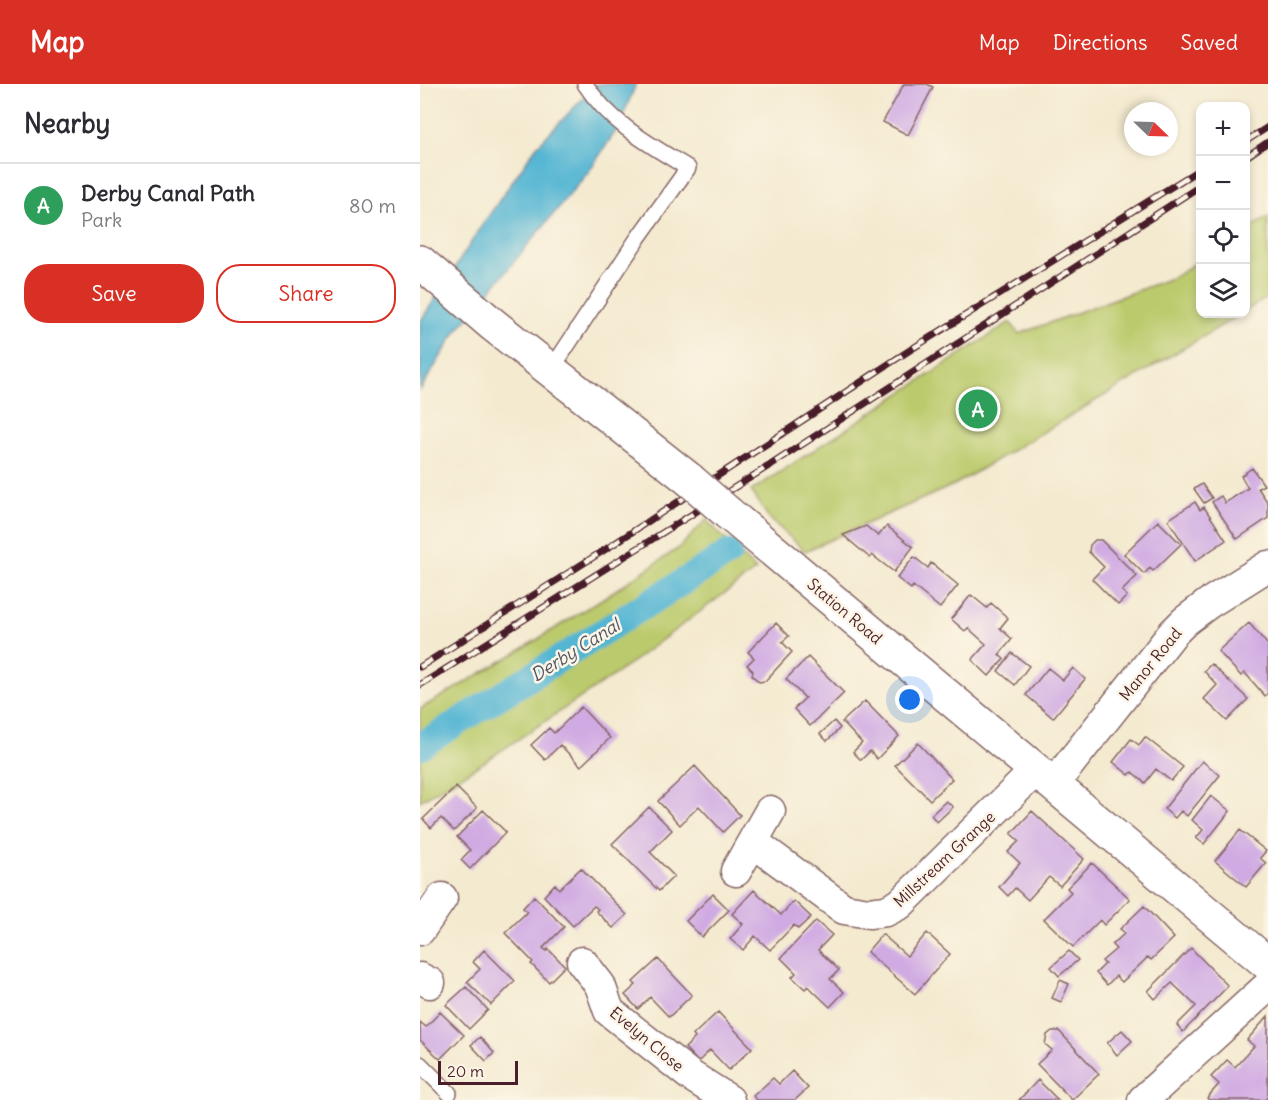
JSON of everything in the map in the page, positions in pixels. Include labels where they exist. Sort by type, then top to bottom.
[{"type":"main road","name":"Station Road","points":[[428,269],[492,324],[690,480],[1268,964]]},
{"type":"street","name":"Manor Road","points":[[1044,778],[1185,621],[1268,566]]},
{"type":"street","name":"Millstream Grange","points":[[753,842],[844,909],[868,914],[886,911],[900,904],[1044,778]]},
{"type":"street","points":[[736,872],[770,811]]},
{"type":"street","points":[[420,930],[442,898]]},
{"type":"street","name":"Evelyn Close","points":[[582,962],[600,986],[609,1011],[690,1076],[729,1100]]},
{"type":"street","points":[[1143,1100],[1268,987]]},
{"type":"lane","points":[[551,370],[638,238],[688,168],[626,128],[597,102],[585,84]]},
{"type":"lane","points":[[420,1064],[449,1093]]},
{"type":"green space","points":[[1268,217],[1268,297],[1250,308],[1250,264],[1250,228]]},
{"type":"green space","points":[[1196,263],[1196,318],[1234,318],[956,484],[805,551],[769,518],[751,491],[1010,322],[1019,334],[1174,277]]},
{"type":"green space","points":[[706,520],[756,570],[616,674],[481,764],[420,801],[420,709],[605,597],[679,548]]},
{"type":"water","points":[[597,84],[636,84],[618,128],[589,171],[456,332],[420,390],[420,322],[536,147]]},
{"type":"building","points":[[904,84],[927,84],[933,87],[908,135],[883,122]]},
{"type":"building","points":[[1252,468],[1264,485],[1258,488],[1268,503],[1268,518],[1237,539],[1212,502],[1221,496],[1225,503],[1248,488],[1241,476]]},
{"type":"building","points":[[1202,484],[1212,498],[1204,503],[1194,489]]},
{"type":"building","points":[[1195,502],[1200,510],[1204,507],[1226,540],[1195,561],[1168,520]]},
{"type":"building","points":[[1158,521],[1181,544],[1153,571],[1150,568],[1144,574],[1124,554]]},
{"type":"building","points":[[866,526],[878,536],[887,526],[913,547],[894,572],[872,555],[870,558],[843,535]]},
{"type":"building","points":[[1095,540],[1101,540],[1137,576],[1122,591],[1127,596],[1118,605],[1092,579],[1104,567],[1089,552],[1090,545]]},
{"type":"building","points":[[914,557],[928,568],[931,563],[958,585],[940,608],[913,586],[911,589],[897,578]]},
{"type":"building","points":[[971,595],[987,608],[991,603],[1008,618],[1000,628],[1012,639],[999,655],[1004,659],[989,676],[972,660],[986,644],[968,628],[965,631],[951,619]]},
{"type":"building","points":[[776,623],[789,636],[782,642],[792,652],[765,681],[759,682],[747,665],[754,658],[748,652]]},
{"type":"building","points":[[1249,623],[1268,645],[1268,693],[1265,696],[1245,673],[1241,676],[1218,651]]},
{"type":"building","points":[[1012,653],[1029,666],[1015,685],[998,671]]},
{"type":"building","points":[[808,657],[844,693],[810,726],[794,709],[805,698],[786,679]]},
{"type":"building","points":[[1211,664],[1248,699],[1227,721],[1204,699],[1217,685],[1204,671]]},
{"type":"building","points":[[1048,668],[1063,680],[1073,668],[1085,679],[1053,718],[1026,695]]},
{"type":"building","points":[[865,701],[899,736],[877,759],[870,751],[861,760],[853,752],[862,743],[842,722]]},
{"type":"building","points":[[581,707],[610,738],[581,766],[560,745],[545,760],[531,745],[549,728],[554,733]]},
{"type":"building","points":[[834,721],[840,728],[827,741],[820,734]]},
{"type":"building","points":[[1145,737],[1183,767],[1171,781],[1156,769],[1145,783],[1132,772],[1129,775],[1113,762],[1131,739],[1139,745]]},
{"type":"building","points":[[918,743],[952,779],[930,800],[895,765]]},
{"type":"building","points":[[1202,761],[1220,775],[1187,816],[1181,811],[1175,818],[1164,809]]},
{"type":"building","points":[[695,766],[740,815],[723,832],[699,806],[680,825],[658,801]]},
{"type":"building","points":[[456,787],[477,808],[454,831],[441,818],[431,828],[423,819]]},
{"type":"building","points":[[1211,796],[1230,811],[1204,844],[1196,838],[1203,830],[1192,820]]},
{"type":"building","points":[[946,801],[953,807],[937,822],[931,815]]},
{"type":"building","points":[[649,807],[672,830],[650,852],[674,876],[659,891],[612,844]]},
{"type":"building","points":[[483,810],[506,832],[470,869],[461,860],[470,850],[457,837]]},
{"type":"building","points":[[1032,811],[1084,859],[1060,886],[1049,877],[1028,900],[1015,888],[1008,896],[999,887],[1020,863],[1008,852],[1019,841],[1011,834]]},
{"type":"building","points":[[1240,830],[1266,851],[1260,858],[1266,863],[1246,887],[1215,861]]},
{"type":"building","points":[[1092,863],[1130,899],[1104,925],[1100,920],[1073,947],[1044,919],[1071,892],[1067,888]]},
{"type":"building","points":[[581,868],[627,915],[613,928],[594,906],[573,926],[544,896],[555,884],[559,889]]},
{"type":"building","points":[[754,890],[781,915],[794,901],[811,917],[798,929],[794,925],[770,950],[755,936],[743,950],[730,939],[743,924],[732,914]]},
{"type":"building","points":[[713,894],[729,910],[702,937],[686,921]]},
{"type":"building","points":[[534,896],[564,927],[543,948],[547,951],[548,949],[565,966],[549,982],[505,933],[527,912],[523,908]]},
{"type":"building","points":[[1144,906],[1174,938],[1151,960],[1148,957],[1122,982],[1116,976],[1107,985],[1096,973],[1105,964],[1102,961],[1116,949],[1112,945],[1125,933],[1120,929]]},
{"type":"building","points":[[816,921],[832,935],[818,950],[839,970],[830,979],[844,992],[830,1007],[808,986],[805,989],[792,977],[796,973],[781,958]]},
{"type":"building","points":[[927,933],[950,954],[915,994],[867,952],[882,934],[907,956]]},
{"type":"building","points":[[1191,948],[1228,986],[1183,1032],[1177,1025],[1196,1006],[1172,983],[1155,999],[1148,991]]},
{"type":"building","points":[[484,950],[515,981],[491,1005],[467,982],[480,969],[473,962]]},
{"type":"building","points":[[1069,951],[1078,960],[1059,976],[1051,967]]},
{"type":"building","points":[[658,959],[692,995],[669,1017],[650,997],[638,1009],[625,995],[636,985],[633,982]]},
{"type":"building","points":[[1060,980],[1069,984],[1061,1002],[1052,998]]},
{"type":"building","points":[[466,987],[488,1010],[469,1029],[446,1005]]},
{"type":"building","points":[[440,1012],[464,1035],[440,1059],[420,1040],[420,1022],[426,1027]]},
{"type":"building","points":[[718,1012],[752,1048],[729,1070],[710,1050],[698,1062],[685,1048],[695,1038],[693,1035]]},
{"type":"building","points":[[1268,1016],[1268,1096],[1265,1100],[1209,1100],[1207,1098],[1219,1084],[1211,1077],[1227,1060],[1235,1067],[1254,1046],[1247,1040]]},
{"type":"building","points":[[1122,1030],[1132,1041],[1117,1055],[1107,1043]]},
{"type":"building","points":[[1052,1031],[1059,1031],[1099,1074],[1072,1100],[1037,1064],[1052,1050],[1045,1044],[1047,1035]]},
{"type":"building","points":[[480,1037],[494,1053],[486,1061],[471,1045]]},
{"type":"building","points":[[792,1071],[808,1088],[795,1100],[757,1100],[753,1096],[773,1078],[779,1084]]},
{"type":"building","points":[[1038,1080],[1058,1100],[1019,1100]]},
{"type":"waterway","name":"Derby Canal","points":[[420,746],[729,553]]},
{"type":"railway","points":[[1250,138],[1268,127]]},
{"type":"railway","points":[[1247,156],[1268,142]]},
{"type":"railway","points":[[420,667],[606,549],[910,350],[1196,171]]},
{"type":"railway","points":[[420,685],[772,464],[1196,189]]},
{"type":"place","name":"Derby Canal Path","points":[[978,409]]}]
